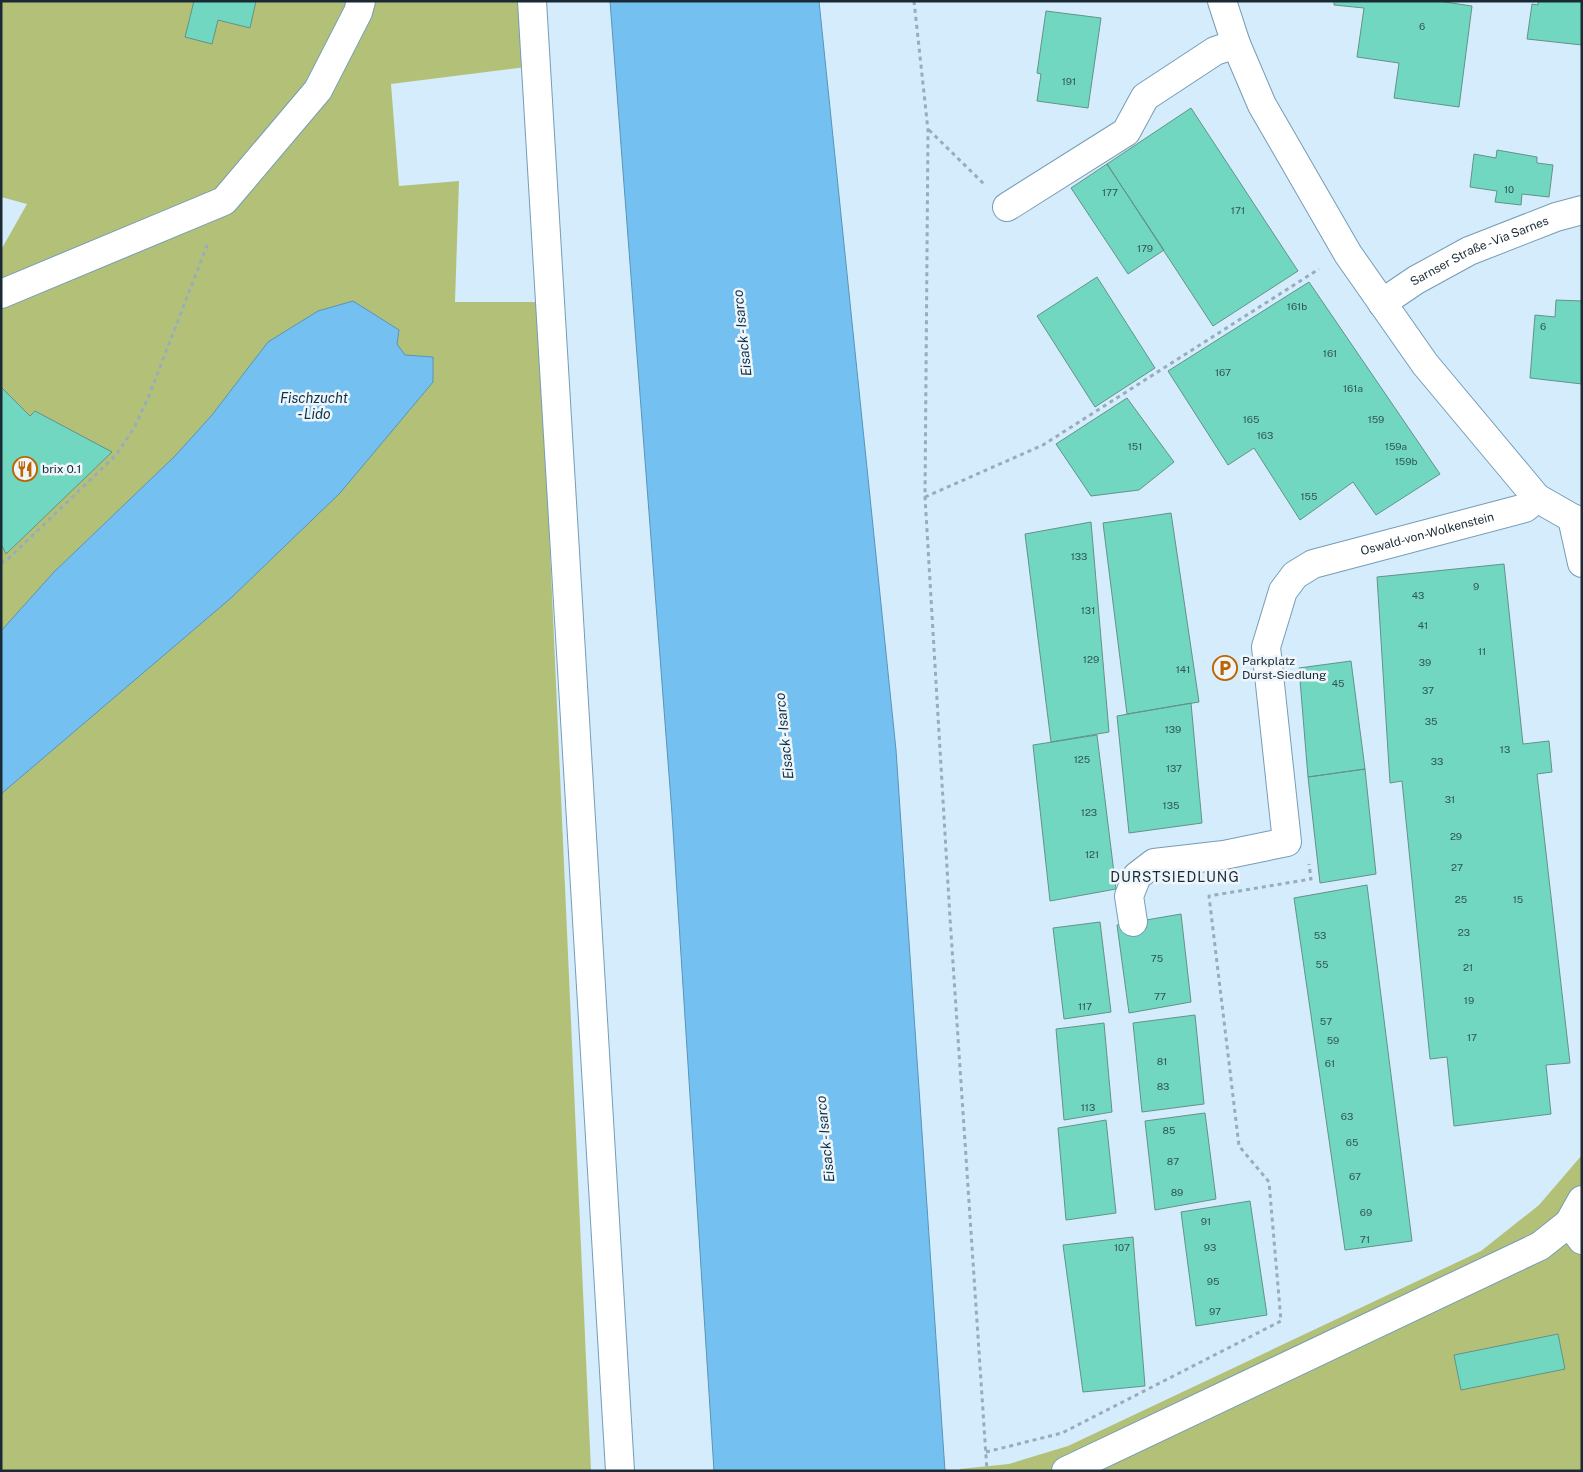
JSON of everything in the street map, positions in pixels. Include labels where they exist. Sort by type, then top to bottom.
[{"type":"street","points":[[1,294],[224,201],[318,90],[358,12],[361,1]]},
{"type":"street","points":[[532,1],[620,1471]]},
{"type":"street","points":[[1222,1],[1236,44],[1262,105],[1348,254],[1425,364],[1537,498],[1577,520],[1582,563]]},
{"type":"street","points":[[1007,207],[1126,132],[1145,97],[1215,51],[1236,44]]},
{"type":"street","name":"Sarnser Straße - Via Sarnes","points":[[1382,303],[1416,280],[1469,251],[1556,217],[1582,210]]},
{"type":"street","name":"Oswald-von-Wolkenstein","points":[[1133,922],[1129,896],[1136,876],[1154,863],[1224,854],[1287,842],[1266,647],[1283,591],[1295,576],[1313,564],[1525,508],[1537,498]]},
{"type":"street","points":[[1066,1471],[1540,1246],[1578,1221]]},
{"type":"path","points":[[914,1],[928,130],[925,497],[987,1471]]},
{"type":"path","points":[[928,130],[1007,207]]},
{"type":"path","points":[[1,563],[15,552],[116,455],[134,428],[148,398],[224,201]]},
{"type":"path","points":[[925,497],[1043,446],[1321,268]]},
{"type":"path","points":[[986,1452],[1062,1433],[1281,1321],[1269,1182],[1239,1146],[1209,896],[1311,879]]},
{"type":"green space","points":[[1,1],[521,1],[526,67],[391,84],[399,186],[459,181],[455,302],[539,302],[591,1471],[1,1471],[1,250],[27,204],[1,197]]},
{"type":"green space","points":[[1582,1155],[1582,1471],[960,1471],[960,1469],[1009,1464],[1068,1446],[1481,1251],[1539,1205]]},
{"type":"water","name":"Eisack - Isarco","points":[[610,1],[819,1],[896,750],[945,1471],[714,1471],[672,814]]},
{"type":"water","name":"Fischzucht - Lido","points":[[353,301],[399,330],[397,344],[405,355],[433,357],[433,382],[340,493],[231,598],[1,794],[1,631],[54,572],[175,456],[212,415],[268,342],[318,311]]},
{"type":"building","points":[[194,1],[256,1],[250,28],[218,20],[212,44],[185,37]]},
{"type":"building","points":[[1334,1],[1438,1],[1472,6],[1459,107],[1394,98],[1399,63],[1357,57],[1364,8],[1334,5]]},
{"type":"building","points":[[1538,1],[1582,1],[1582,45],[1527,39],[1532,4],[1538,5]]},
{"type":"building","points":[[1046,11],[1101,18],[1088,108],[1037,101],[1041,74],[1037,73]]},
{"type":"building","points":[[1191,108],[1298,271],[1213,326],[1107,164]]},
{"type":"building","points":[[1497,150],[1537,157],[1537,163],[1553,165],[1549,197],[1522,194],[1521,205],[1495,202],[1497,191],[1470,187],[1474,154],[1496,158]]},
{"type":"building","points":[[1107,164],[1164,250],[1128,274],[1071,188]]},
{"type":"building","points":[[1097,277],[1155,368],[1095,407],[1037,316]]},
{"type":"building","points":[[1309,282],[1440,474],[1376,515],[1353,482],[1300,520],[1254,448],[1228,465],[1168,371]]},
{"type":"building","points":[[1556,300],[1582,301],[1582,384],[1530,378],[1535,315],[1555,317]]},
{"type":"building","points":[[1,387],[30,416],[35,411],[112,452],[6,554],[1,544]]},
{"type":"building","points":[[1127,398],[1174,462],[1139,490],[1091,496],[1056,444]]},
{"type":"building","points":[[1171,513],[1199,702],[1127,714],[1103,523]]},
{"type":"building","points":[[1091,522],[1109,732],[1051,742],[1025,534]]},
{"type":"building","points":[[1504,564],[1523,744],[1549,741],[1552,772],[1537,774],[1570,1063],[1546,1065],[1551,1114],[1454,1126],[1447,1057],[1430,1059],[1402,781],[1390,783],[1377,577]]},
{"type":"building","points":[[1351,661],[1365,769],[1308,777],[1299,668]]},
{"type":"building","points":[[1191,703],[1202,823],[1129,833],[1117,716]]},
{"type":"building","points":[[1097,735],[1116,889],[1050,901],[1033,745]]},
{"type":"building","points":[[1365,769],[1376,874],[1320,883],[1308,777]]},
{"type":"building","points":[[1367,885],[1412,1241],[1345,1250],[1294,898]]},
{"type":"building","points":[[1181,914],[1191,1002],[1129,1013],[1117,925]]},
{"type":"building","points":[[1100,922],[1111,1012],[1064,1019],[1053,928]]},
{"type":"building","points":[[1195,1015],[1204,1104],[1142,1112],[1133,1023]]},
{"type":"building","points":[[1104,1023],[1112,1112],[1064,1120],[1056,1029]]},
{"type":"building","points":[[1205,1113],[1216,1199],[1155,1210],[1145,1121]]},
{"type":"building","points":[[1106,1120],[1116,1213],[1066,1220],[1058,1128]]},
{"type":"building","points":[[1250,1201],[1267,1315],[1196,1326],[1181,1212]]},
{"type":"building","points":[[1133,1237],[1145,1386],[1083,1392],[1063,1245]]},
{"type":"building","points":[[1558,1334],[1565,1369],[1461,1390],[1454,1355]]},
{"type":"place","name":"brix 0.1","points":[[25,469]]},
{"type":"place","name":"Parkplatz Durst-Siedlung","points":[[1225,668]]},
{"type":"district","name":"DURSTSIEDLUNG","points":[[1175,877]]}]
